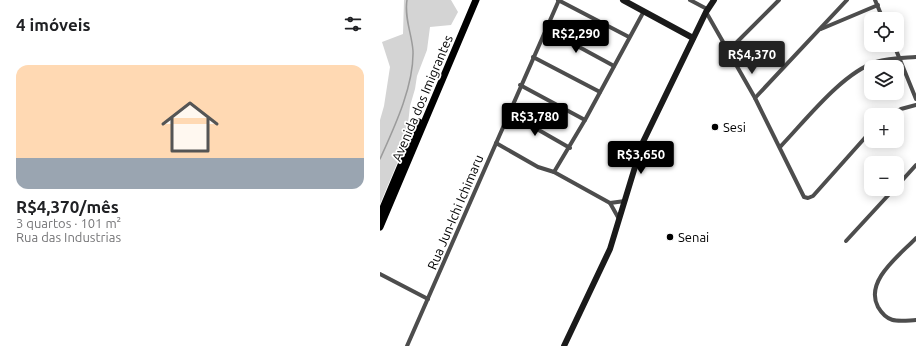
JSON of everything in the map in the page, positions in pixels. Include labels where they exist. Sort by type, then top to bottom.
[{"type":"main road","name":"Avenida dos Imigrantes","points":[[380,215],[471,0]]},
{"type":"main road","name":"Avenida dos Imigrantes","points":[[380,227],[476,0]]},
{"type":"street","points":[[558,0],[629,37]]},
{"type":"street","name":"Rua Jun-Ichi Ichimaru","points":[[407,346],[558,0]]},
{"type":"street","points":[[624,0],[693,38]]},
{"type":"street","points":[[690,0],[707,11],[755,98],[804,197],[808,198],[813,196],[864,139]]},
{"type":"street","points":[[564,346],[603,265],[619,220],[642,144],[693,38],[714,0]]},
{"type":"street","points":[[728,50],[778,0]]},
{"type":"street","points":[[755,98],[847,0]]},
{"type":"street","points":[[875,0],[880,12]]},
{"type":"street","points":[[819,30],[878,5]]},
{"type":"street","points":[[554,172],[570,148],[629,37],[644,12]]},
{"type":"street","points":[[546,29],[614,66]]},
{"type":"street","points":[[896,52],[916,99]]},
{"type":"street","points":[[533,57],[600,92]]},
{"type":"street","points":[[780,147],[845,80],[860,70],[876,62],[916,57]]},
{"type":"street","points":[[520,85],[585,120]]},
{"type":"street","points":[[904,108],[916,105]]},
{"type":"street","points":[[509,113],[570,148]]},
{"type":"street","points":[[496,143],[538,167],[554,172],[610,203],[619,220]]},
{"type":"street","points":[[904,178],[916,165]]},
{"type":"street","points":[[846,241],[888,196]]},
{"type":"street","points":[[610,203],[624,201]]},
{"type":"street","points":[[915,319],[894,320],[884,316],[875,300],[874,294],[878,282],[885,271],[916,238]]},
{"type":"street","points":[[380,274],[428,299]]},
{"type":"shaded area","points":[[404,0],[451,0],[458,12],[451,25],[430,27],[427,50],[417,76],[410,106],[406,142],[380,204],[380,120],[384,106],[390,67],[382,42],[403,34]]},
{"type":"waterway","points":[[380,159],[402,106],[410,78],[413,51],[407,20],[407,0]]},
{"type":"place","name":"Sesi","points":[[715,127]]},
{"type":"place","name":"Senai","points":[[670,237]]}]
